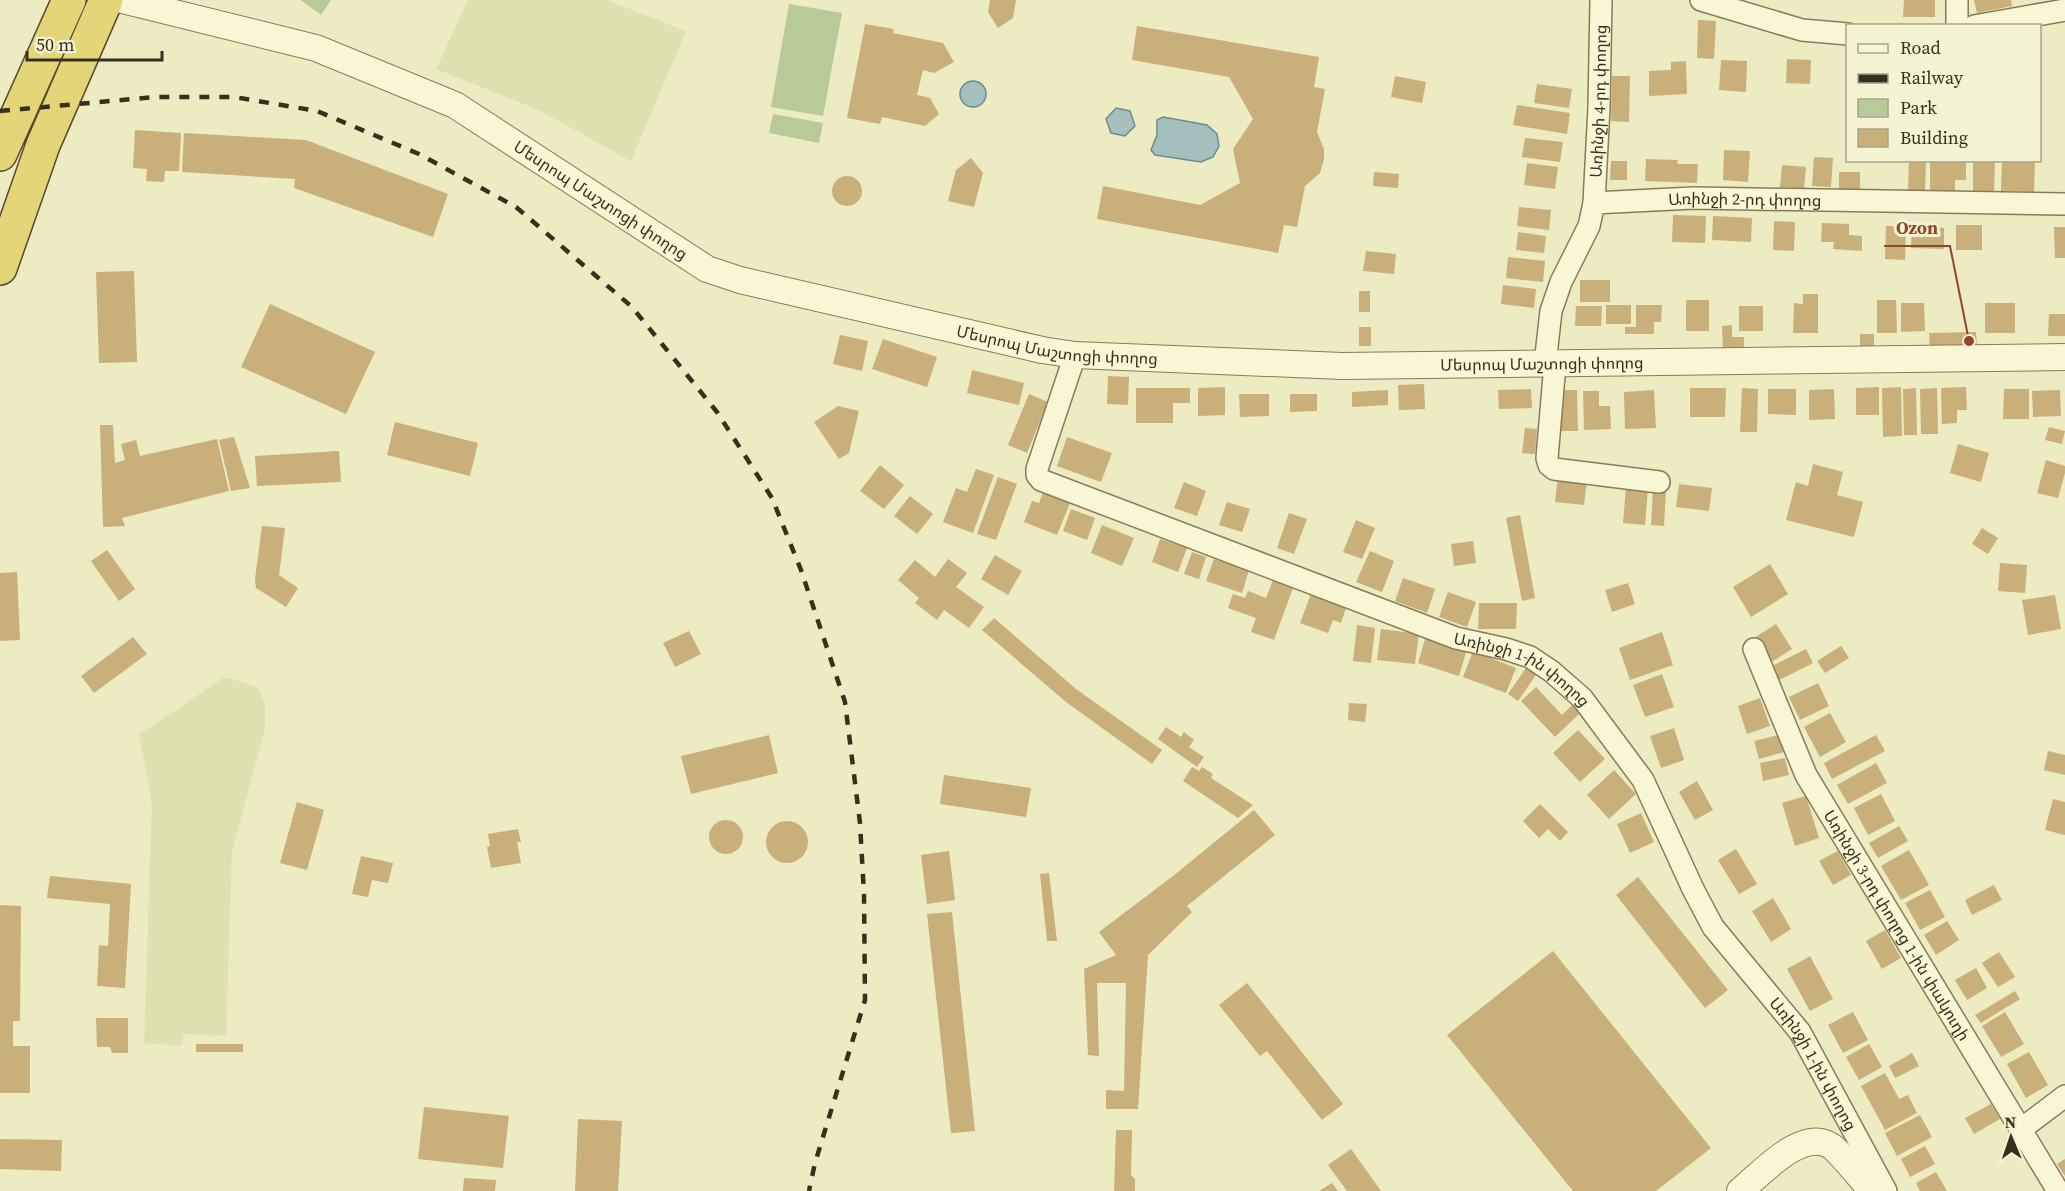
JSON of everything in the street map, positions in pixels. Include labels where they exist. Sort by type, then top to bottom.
[{"type":"highway","points":[[0,154],[4,140],[69,0]]},
{"type":"highway","points":[[0,267],[43,145],[106,0]]},
{"type":"street","name":"Մեսրոպ Մաշտոցի փողոց","points":[[122,0],[316,48],[455,105],[707,269],[752,282],[1042,350],[1075,356],[1342,366],[2065,357]]},
{"type":"street","name":"Առինջի 4-րդ փողոց","points":[[1594,203],[1601,0]]},
{"type":"street","points":[[1701,0],[1802,30],[1846,33]]},
{"type":"street","points":[[1957,0],[1957,24]]},
{"type":"street","points":[[1985,24],[2065,10]]},
{"type":"street","name":"Առինջի 2-րդ փողոց","points":[[1594,203],[1693,198],[2065,204]]},
{"type":"street","points":[[1594,203],[1589,226],[1561,282],[1551,311],[1547,458],[1549,465],[1554,469],[1659,482]]},
{"type":"street","name":"Առինջի 1-ին փողոց","points":[[1075,356],[1037,469],[1037,475],[1041,480],[1456,638],[1530,657],[1551,671],[1582,698],[1643,780],[1713,927],[1800,1032],[1886,1191]]},
{"type":"street","name":"Առինջի 3-րդ փողոց 1-ին փակուղի","points":[[1754,649],[1806,775],[2058,1191]]},
{"type":"street","points":[[2020,1130],[2065,1096]]},
{"type":"street","points":[[1740,1191],[1791,1148],[1811,1142],[1830,1145],[1872,1191]]},
{"type":"green space","points":[[301,0],[331,0],[321,15]]},
{"type":"green space","points":[[468,0],[607,0],[686,31],[631,161],[541,111],[436,69]]},
{"type":"green space","points":[[789,4],[842,13],[823,116],[771,107]]},
{"type":"green space","points":[[773,114],[823,123],[819,143],[769,133]]},
{"type":"green space","points":[[223,678],[230,678],[256,687],[265,702],[265,728],[232,852],[226,1036],[183,1034],[182,1046],[144,1043],[152,803],[139,735]]},
{"type":"water","points":[[973,81],[982,85],[986,94],[982,103],[973,107],[964,103],[960,94],[964,85]]},
{"type":"water","points":[[1116,108],[1130,111],[1135,126],[1125,136],[1111,133],[1106,119]]},
{"type":"water","points":[[1163,117],[1207,125],[1217,134],[1219,146],[1213,157],[1201,162],[1155,155],[1151,150],[1157,135],[1157,120]]},
{"type":"building","points":[[990,0],[1016,0],[1013,18],[998,28],[988,12]]},
{"type":"building","points":[[1904,0],[1935,0],[1935,17],[1903,17]]},
{"type":"building","points":[[1974,0],[2011,0],[2012,6],[1977,13]]},
{"type":"building","points":[[1698,20],[1716,21],[1714,59],[1697,58]]},
{"type":"building","points":[[865,24],[894,29],[893,33],[943,43],[954,62],[934,73],[923,70],[917,95],[930,98],[939,114],[925,126],[882,117],[880,124],[847,118]]},
{"type":"building","points":[[1137,26],[1319,57],[1314,87],[1325,89],[1317,132],[1324,149],[1324,159],[1320,173],[1305,186],[1297,227],[1284,225],[1278,253],[1097,219],[1103,186],[1200,205],[1240,183],[1233,149],[1253,119],[1229,77],[1132,60]]},
{"type":"building","points":[[1787,59],[1811,60],[1810,84],[1786,83]]},
{"type":"building","points":[[1721,60],[1747,61],[1746,92],[1719,90]]},
{"type":"building","points":[[1686,61],[1687,94],[1649,96],[1649,71],[1671,70],[1671,62]]},
{"type":"building","points":[[1395,76],[1426,82],[1422,103],[1391,97]]},
{"type":"building","points":[[1612,76],[1630,76],[1629,122],[1611,121]]},
{"type":"building","points":[[1537,84],[1572,89],[1569,108],[1534,103]]},
{"type":"building","points":[[1517,105],[1570,113],[1567,134],[1513,125]]},
{"type":"building","points":[[135,130],[181,133],[179,171],[165,171],[164,182],[146,181],[147,169],[133,168]]},
{"type":"building","points":[[184,133],[306,140],[448,194],[433,237],[294,188],[295,179],[182,172]]},
{"type":"building","points":[[1525,138],[1563,142],[1560,162],[1522,157]]},
{"type":"building","points":[[1724,150],[1750,151],[1748,182],[1723,180]]},
{"type":"building","points":[[1814,157],[1833,158],[1831,187],[1812,186]]},
{"type":"building","points":[[971,158],[983,173],[974,207],[948,201],[956,170]]},
{"type":"building","points":[[1646,159],[1678,160],[1677,164],[1698,164],[1697,183],[1645,181]]},
{"type":"building","points":[[1611,161],[1627,161],[1627,180],[1610,180]]},
{"type":"building","points":[[1909,162],[1926,162],[1925,190],[1908,190]]},
{"type":"building","points":[[1930,162],[1966,162],[1966,180],[1955,180],[1955,193],[1930,192]]},
{"type":"building","points":[[1973,162],[1995,162],[1994,194],[1973,194]]},
{"type":"building","points":[[2002,162],[2035,162],[2034,192],[2001,191]]},
{"type":"building","points":[[1527,163],[1558,167],[1555,189],[1524,185]]},
{"type":"building","points":[[1782,165],[1806,167],[1804,188],[1780,187]]},
{"type":"building","points":[[1374,172],[1399,174],[1398,188],[1373,186]]},
{"type":"building","points":[[1839,172],[1860,172],[1860,190],[1839,191]]},
{"type":"building","points":[[847,176],[858,180],[862,191],[858,202],[847,206],[836,202],[832,191],[836,180]]},
{"type":"building","points":[[1519,207],[1551,210],[1549,230],[1517,226]]},
{"type":"building","points":[[1673,215],[1706,216],[1705,243],[1672,242]]},
{"type":"building","points":[[1713,216],[1752,218],[1751,242],[1712,240]]},
{"type":"building","points":[[1774,221],[1795,222],[1794,251],[1773,250]]},
{"type":"building","points":[[1822,223],[1849,224],[1849,235],[1862,236],[1862,251],[1833,249],[1834,242],[1821,242]]},
{"type":"building","points":[[1956,225],[1982,225],[1982,250],[1956,250]]},
{"type":"building","points":[[1886,226],[1906,226],[1905,260],[1885,259]]},
{"type":"building","points":[[1912,227],[1944,228],[1944,249],[1911,248]]},
{"type":"building","points":[[2054,227],[2065,227],[2065,258],[2055,258]]},
{"type":"building","points":[[1518,232],[1546,236],[1544,253],[1516,250]]},
{"type":"building","points":[[1366,251],[1396,254],[1394,274],[1363,271]]},
{"type":"building","points":[[1508,257],[1545,261],[1543,282],[1506,278]]},
{"type":"building","points":[[134,271],[137,362],[99,363],[96,272]]},
{"type":"building","points":[[1580,280],[1610,280],[1610,302],[1580,302]]},
{"type":"building","points":[[1503,285],[1536,289],[1534,308],[1501,304]]},
{"type":"building","points":[[1359,291],[1370,291],[1370,312],[1359,312]]},
{"type":"building","points":[[1803,294],[1818,294],[1818,333],[1793,333],[1794,303],[1803,304]]},
{"type":"building","points":[[1686,300],[1709,300],[1709,331],[1686,331]]},
{"type":"building","points":[[1877,300],[1896,300],[1897,333],[1877,333]]},
{"type":"building","points":[[1901,303],[1924,303],[1925,331],[1901,332]]},
{"type":"building","points":[[1985,303],[2015,303],[2015,333],[1985,333]]},
{"type":"building","points":[[270,304],[375,352],[346,414],[241,367]]},
{"type":"building","points":[[1606,305],[1631,305],[1631,324],[1606,324]]},
{"type":"building","points":[[1636,305],[1662,305],[1661,322],[1654,322],[1654,334],[1625,334],[1625,327],[1636,327]]},
{"type":"building","points":[[1576,306],[1602,306],[1601,326],[1575,326]]},
{"type":"building","points":[[1739,306],[1763,306],[1763,331],[1739,331]]},
{"type":"building","points":[[2049,314],[2065,314],[2065,336],[2048,336]]},
{"type":"building","points":[[1732,325],[1732,337],[1744,337],[1744,349],[1723,350],[1722,326]]},
{"type":"building","points":[[1359,327],[1371,327],[1371,346],[1359,346]]},
{"type":"building","points":[[1976,332],[1977,349],[1930,350],[1929,333]]},
{"type":"building","points":[[1860,334],[1874,334],[1874,350],[1860,350]]},
{"type":"building","points":[[840,335],[868,341],[862,371],[833,364]]},
{"type":"building","points":[[883,339],[937,357],[927,387],[872,369]]},
{"type":"building","points":[[972,370],[1024,383],[1019,405],[967,393]]},
{"type":"building","points":[[1108,376],[1129,377],[1128,405],[1107,404]]},
{"type":"building","points":[[1424,384],[1425,409],[1399,410],[1398,385]]},
{"type":"building","points":[[1225,387],[1225,415],[1198,416],[1198,388]]},
{"type":"building","points":[[1879,387],[1879,415],[1856,415],[1856,388]]},
{"type":"building","points":[[1901,387],[1902,436],[1883,437],[1882,388]]},
{"type":"building","points":[[1966,387],[1967,410],[1957,410],[1957,423],[1942,424],[1941,388]]},
{"type":"building","points":[[1136,388],[1190,388],[1190,403],[1173,403],[1173,423],[1136,423]]},
{"type":"building","points":[[1690,388],[1726,388],[1725,417],[1690,417]]},
{"type":"building","points":[[1742,388],[1758,389],[1757,432],[1740,432]]},
{"type":"building","points":[[1916,388],[1917,435],[1904,435],[1903,389]]},
{"type":"building","points":[[1937,388],[1938,434],[1921,434],[1920,389]]},
{"type":"building","points":[[1531,389],[1532,408],[1499,409],[1498,390]]},
{"type":"building","points":[[1768,389],[1796,389],[1796,415],[1768,414]]},
{"type":"building","points":[[1834,389],[1835,419],[1809,420],[1809,390]]},
{"type":"building","points":[[2004,389],[2029,389],[2029,419],[2003,419]]},
{"type":"building","points":[[1388,390],[1388,405],[1352,407],[1352,392]]},
{"type":"building","points":[[1560,390],[1577,390],[1578,431],[1561,431]]},
{"type":"building","points":[[1654,390],[1656,428],[1625,429],[1624,392]]},
{"type":"building","points":[[2060,390],[2061,416],[2033,417],[2032,391]]},
{"type":"building","points":[[1583,391],[1599,391],[1599,406],[1610,406],[1611,429],[1584,430]]},
{"type":"building","points":[[1029,394],[1048,402],[1027,453],[1008,445]]},
{"type":"building","points":[[1239,394],[1269,394],[1269,416],[1240,417]]},
{"type":"building","points":[[1290,394],[1317,394],[1317,411],[1290,412]]},
{"type":"building","points":[[838,406],[859,411],[849,453],[839,459],[814,422]]},
{"type":"building","points":[[395,422],[478,443],[470,476],[387,455]]},
{"type":"building","points":[[100,425],[113,425],[115,463],[125,460],[121,444],[136,440],[140,456],[217,439],[229,491],[122,518],[125,526],[103,527]]},
{"type":"building","points":[[2049,427],[2065,431],[2062,444],[2045,440]]},
{"type":"building","points":[[1525,428],[1537,429],[1535,454],[1522,453]]},
{"type":"building","points":[[234,437],[250,488],[231,491],[219,440]]},
{"type":"building","points":[[1067,437],[1112,453],[1101,482],[1057,466]]},
{"type":"building","points":[[1958,444],[1989,453],[1981,482],[1950,473]]},
{"type":"building","points":[[339,451],[341,482],[257,486],[255,456]]},
{"type":"building","points":[[2046,460],[2065,466],[2058,498],[2037,493]]},
{"type":"building","points":[[1813,464],[1843,472],[1837,495],[1863,502],[1854,537],[1786,520],[1796,482],[1808,486]]},
{"type":"building","points":[[880,465],[904,485],[884,509],[860,491]]},
{"type":"building","points":[[976,469],[994,475],[973,533],[943,522],[956,488],[967,492]]},
{"type":"building","points":[[1558,476],[1587,480],[1584,505],[1555,502]]},
{"type":"building","points":[[998,477],[1017,484],[996,540],[977,534]]},
{"type":"building","points":[[1184,482],[1206,491],[1197,516],[1174,508]]},
{"type":"building","points":[[1679,484],[1712,488],[1709,511],[1676,507]]},
{"type":"building","points":[[1626,487],[1648,488],[1645,525],[1623,523]]},
{"type":"building","points":[[1653,489],[1666,490],[1664,526],[1651,525]]},
{"type":"building","points":[[1043,492],[1070,503],[1057,535],[1024,522],[1032,501],[1039,503]]},
{"type":"building","points":[[910,496],[933,514],[917,534],[894,516]]},
{"type":"building","points":[[1227,502],[1250,509],[1242,532],[1219,525]]},
{"type":"building","points":[[1071,509],[1095,518],[1087,540],[1063,531]]},
{"type":"building","points":[[1289,513],[1307,519],[1294,554],[1277,548]]},
{"type":"building","points":[[1520,515],[1535,598],[1522,601],[1506,518]]},
{"type":"building","points":[[1356,520],[1375,528],[1362,559],[1343,552]]},
{"type":"building","points":[[1102,525],[1134,538],[1122,566],[1091,553]]},
{"type":"building","points":[[262,526],[285,528],[279,575],[298,588],[286,607],[256,588],[255,579]]},
{"type":"building","points":[[1982,528],[1998,538],[1988,554],[1972,544]]},
{"type":"building","points":[[1160,539],[1187,548],[1178,572],[1152,562]]},
{"type":"building","points":[[1473,541],[1476,563],[1454,566],[1451,544]]},
{"type":"building","points":[[107,550],[135,589],[119,601],[91,561]]},
{"type":"building","points":[[1370,551],[1394,561],[1382,592],[1356,582]]},
{"type":"building","points":[[1192,552],[1206,557],[1199,579],[1184,574]]},
{"type":"building","points":[[995,555],[1022,571],[1008,595],[981,579]]},
{"type":"building","points":[[948,559],[967,573],[956,587],[984,607],[969,628],[944,610],[937,620],[915,603],[919,598],[898,580],[915,560],[935,577]]},
{"type":"building","points":[[1214,559],[1249,570],[1242,593],[1206,581]]},
{"type":"building","points":[[2000,563],[2027,565],[2025,593],[1998,591]]},
{"type":"building","points":[[1770,564],[1788,594],[1751,617],[1733,587]]},
{"type":"building","points":[[17,572],[20,640],[0,641],[0,573]]},
{"type":"building","points":[[1403,578],[1435,589],[1427,613],[1395,601]]},
{"type":"building","points":[[1273,580],[1293,588],[1274,640],[1251,632],[1256,618],[1228,608],[1233,594],[1245,598],[1248,591],[1266,598]]},
{"type":"building","points":[[1628,583],[1635,604],[1612,612],[1605,590]]},
{"type":"building","points":[[1448,592],[1476,602],[1467,627],[1439,617]]},
{"type":"building","points":[[1311,594],[1346,608],[1341,623],[1333,620],[1328,633],[1300,623]]},
{"type":"building","points":[[2055,595],[2061,629],[2028,635],[2022,600]]},
{"type":"building","points":[[1479,603],[1517,603],[1516,629],[1478,629]]},
{"type":"building","points":[[994,618],[1076,689],[1162,750],[1152,764],[1066,702],[982,630]]},
{"type":"building","points":[[1776,624],[1792,649],[1770,663],[1754,638]]},
{"type":"building","points":[[1357,625],[1375,628],[1371,663],[1353,661]]},
{"type":"building","points":[[1381,629],[1419,634],[1415,664],[1377,660]]},
{"type":"building","points":[[689,631],[701,654],[675,667],[663,643]]},
{"type":"building","points":[[1662,632],[1673,665],[1630,680],[1619,648]]},
{"type":"building","points":[[1426,636],[1467,649],[1459,676],[1418,663]]},
{"type":"building","points":[[133,637],[147,654],[94,693],[81,676]]},
{"type":"building","points":[[1841,646],[1849,658],[1825,673],[1817,661]]},
{"type":"building","points":[[1806,649],[1813,663],[1779,680],[1772,666]]},
{"type":"building","points":[[1473,651],[1516,668],[1506,693],[1463,677]]},
{"type":"building","points":[[1528,665],[1538,672],[1518,701],[1508,694]]},
{"type":"building","points":[[1662,674],[1674,707],[1645,717],[1633,685]]},
{"type":"building","points":[[1818,683],[1829,706],[1800,720],[1789,697]]},
{"type":"building","points":[[1536,687],[1562,715],[1572,705],[1580,713],[1555,737],[1521,701]]},
{"type":"building","points":[[1760,698],[1770,726],[1747,734],[1738,706]]},
{"type":"building","points":[[1349,703],[1367,704],[1365,722],[1348,720]]},
{"type":"building","points":[[1830,713],[1846,742],[1820,757],[1804,727]]},
{"type":"building","points":[[1166,727],[1181,737],[1184,732],[1194,740],[1189,747],[1204,757],[1197,767],[1158,739]]},
{"type":"building","points":[[1674,728],[1684,760],[1661,768],[1650,736]]},
{"type":"building","points":[[1578,730],[1605,759],[1580,782],[1553,753]]},
{"type":"building","points":[[769,735],[778,773],[691,794],[681,756]]},
{"type":"building","points":[[1779,735],[1784,752],[1759,759],[1754,741]]},
{"type":"building","points":[[1876,735],[1885,751],[1832,779],[1824,763]]},
{"type":"building","points":[[2048,751],[2065,755],[2065,775],[2044,770]]},
{"type":"building","points":[[1785,758],[1789,775],[1763,781],[1760,763]]},
{"type":"building","points":[[1876,763],[1887,783],[1848,804],[1837,785]]},
{"type":"building","points":[[1192,767],[1199,771],[1202,767],[1213,774],[1211,778],[1253,805],[1238,818],[1183,781]]},
{"type":"building","points":[[1614,770],[1636,794],[1609,819],[1587,795]]},
{"type":"building","points":[[944,775],[1031,788],[1026,817],[940,804]]},
{"type":"building","points":[[1697,781],[1713,810],[1695,820],[1679,792]]},
{"type":"building","points":[[1881,794],[1895,821],[1868,835],[1854,808]]},
{"type":"building","points":[[1806,796],[1819,838],[1795,846],[1782,803]]},
{"type":"building","points":[[2053,799],[2065,802],[2065,835],[2045,830]]},
{"type":"building","points":[[297,802],[324,810],[307,870],[280,863]]},
{"type":"building","points":[[1540,804],[1568,832],[1560,841],[1548,829],[1539,838],[1523,821]]},
{"type":"building","points":[[1254,810],[1275,835],[1187,906],[1192,912],[1148,955],[1138,1109],[1106,1109],[1106,1090],[1124,1091],[1126,983],[1097,983],[1099,1056],[1088,1055],[1084,969],[1116,955],[1099,932]]},
{"type":"building","points":[[1641,813],[1654,842],[1630,853],[1617,824]]},
{"type":"building","points":[[726,820],[738,825],[743,837],[738,849],[726,854],[714,849],[709,837],[714,825]]},
{"type":"building","points":[[787,821],[795,822],[802,827],[807,834],[807,850],[802,857],[795,862],[787,863],[779,862],[772,857],[767,850],[766,842],[767,834],[772,827],[779,822]]},
{"type":"building","points":[[1899,826],[1908,841],[1878,858],[1869,843]]},
{"type":"building","points":[[518,829],[521,842],[517,842],[521,863],[491,868],[487,847],[490,846],[488,834]]},
{"type":"building","points":[[1736,849],[1757,884],[1739,894],[1718,860]]},
{"type":"building","points":[[1909,850],[1929,885],[1901,900],[1881,866]]},
{"type":"building","points":[[949,851],[955,900],[927,904],[921,855]]},
{"type":"building","points":[[1838,851],[1851,875],[1833,885],[1819,861]]},
{"type":"building","points":[[361,856],[393,863],[388,883],[372,880],[368,897],[352,894]]},
{"type":"building","points":[[1049,873],[1057,941],[1047,941],[1040,874]]},
{"type":"building","points":[[50,876],[131,884],[125,988],[97,986],[99,945],[108,946],[110,904],[47,898]]},
{"type":"building","points":[[1638,877],[1728,990],[1705,1008],[1616,895]]},
{"type":"building","points":[[1994,885],[2002,900],[1972,915],[1965,900]]},
{"type":"building","points":[[1930,890],[1945,917],[1920,930],[1905,903]]},
{"type":"building","points":[[1773,898],[1791,929],[1771,942],[1752,911]]},
{"type":"building","points":[[0,905],[21,906],[20,1021],[13,1021],[13,1046],[30,1046],[30,1093],[0,1093]]},
{"type":"building","points":[[952,912],[975,1131],[951,1133],[927,914]]},
{"type":"building","points":[[1947,921],[1959,940],[1936,955],[1924,935]]},
{"type":"building","points":[[1885,930],[1901,958],[1882,969],[1866,941]]},
{"type":"building","points":[[1553,951],[1711,1148],[1656,1191],[1573,1191],[1447,1035]]},
{"type":"building","points":[[1999,952],[2015,977],[1998,987],[1982,963]]},
{"type":"building","points":[[1810,956],[1833,999],[1810,1011],[1787,969]]},
{"type":"building","points":[[1976,968],[1987,988],[1967,1000],[1955,980]]},
{"type":"building","points":[[1247,983],[1343,1104],[1322,1120],[1267,1051],[1260,1056],[1219,1005]]},
{"type":"building","points":[[2015,991],[2020,999],[1981,1023],[1975,1015]]},
{"type":"building","points":[[1853,1012],[1868,1040],[1843,1053],[1828,1025]]},
{"type":"building","points":[[2005,1012],[2024,1044],[2001,1057],[1982,1026]]},
{"type":"building","points":[[96,1018],[128,1018],[128,1053],[112,1053],[110,1047],[97,1047]]},
{"type":"building","points":[[196,1044],[243,1044],[243,1052],[196,1052]]},
{"type":"building","points":[[1869,1044],[1882,1067],[1859,1080],[1846,1057]]},
{"type":"building","points":[[2029,1052],[2048,1085],[2026,1098],[2007,1064]]},
{"type":"building","points":[[1912,1053],[1919,1066],[1895,1078],[1889,1066]]},
{"type":"building","points":[[1885,1073],[1899,1099],[1908,1095],[1917,1113],[1885,1130],[1861,1086]]},
{"type":"building","points":[[1991,1104],[2000,1119],[1974,1134],[1965,1118]]},
{"type":"building","points":[[424,1107],[509,1116],[503,1168],[418,1159]]},
{"type":"building","points":[[1920,1115],[1932,1137],[1897,1156],[1885,1133]]},
{"type":"building","points":[[578,1119],[622,1121],[618,1191],[575,1191]]},
{"type":"building","points":[[1116,1130],[1132,1130],[1131,1175],[1135,1179],[1135,1191],[1114,1191]]},
{"type":"building","points":[[0,1139],[62,1140],[61,1171],[0,1169]]},
{"type":"building","points":[[1925,1146],[1935,1164],[1910,1177],[1901,1159]]},
{"type":"building","points":[[1351,1149],[1381,1191],[1347,1191],[1328,1165]]},
{"type":"building","points":[[2065,1159],[2065,1176],[2057,1164]]},
{"type":"building","points":[[1936,1172],[1947,1191],[1920,1191],[1916,1183]]},
{"type":"building","points":[[464,1178],[496,1180],[495,1191],[463,1191]]},
{"type":"building","points":[[1332,1183],[1338,1191],[1319,1191]]},
{"type":"railway","points":[[0,111],[155,97],[234,97],[317,111],[419,154],[516,207],[632,307],[717,412],[772,498],[801,570],[845,702],[860,823],[864,894],[865,1000],[815,1163],[809,1191]]},
{"type":"place","name":"Ozon","points":[[1969,341]]}]
